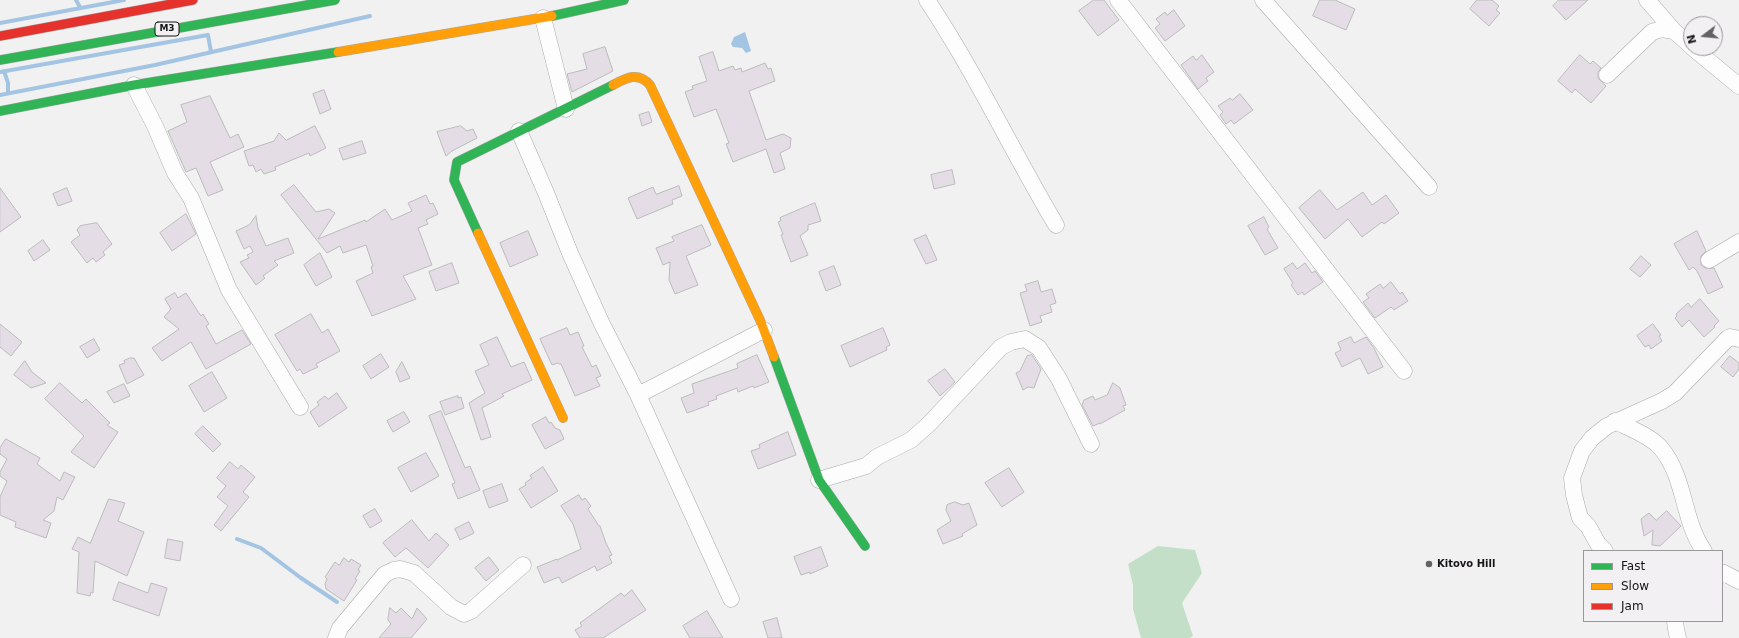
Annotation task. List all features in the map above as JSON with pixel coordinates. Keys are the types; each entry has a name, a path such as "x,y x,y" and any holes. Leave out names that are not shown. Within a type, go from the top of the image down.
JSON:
{"main road":[{"name":"M3","path":"0,36 193,0"},
{"name":"M3","path":"0,60 335,0"},
{"path":"0,111 134,85 543,18 624,0"},
{"path":"563,418 454,180 457,162 628,77 636,76 646,80 650,85 764,330 819,480 865,546"}],"street":[{"path":"927,0 951,36 1028,178 1056,225"},
{"path":"1118,0 1404,371"},
{"path":"1263,0 1429,187"},
{"path":"1647,0 1674,31 1683,39"},
{"path":"543,18 566,109"},
{"path":"1607,75 1652,32 1662,29 1674,31"},
{"path":"1703,56 1739,86"},
{"path":"134,85 155,126 175,173 191,198 229,290 300,407"},
{"path":"518,131 601,322 638,395 731,599"},
{"path":"1709,260 1739,242"},
{"path":"638,395 764,330"},
{"path":"1604,550 1598,544 1588,526 1580,518 1574,495 1572,478 1582,451 1592,438 1615,421 1668,398 1687,381 1701,364 1728,338 1739,339"},
{"path":"819,480 866,466 877,457 911,440 929,424 1001,347 1011,342 1025,339 1039,348 1059,379 1091,444"},
{"path":"1615,421 1640,434 1660,447 1674,470 1681,489 1691,529 1696,540 1703,550"},
{"path":"336,638 340,628 385,574 394,570 400,569 414,573 451,607 464,614 472,612 523,565"},
{"path":"1723,573 1739,581"},
{"path":"1675,622 1678,638"}],"green space":[{"path":"1158,546 1195,550 1202,573 1182,603 1193,636 1190,638 1141,638 1133,609 1133,585 1128,564"}],"water":[{"path":"745,32 751,51 746,53 742,48 733,47 731,44 734,37"}],"building":[{"path":"1094,0 1104,0 1119,20 1098,36 1079,11"},
{"path":"1320,0 1335,0 1355,9 1346,30 1313,16"},
{"path":"1477,0 1492,0 1499,6 1496,10 1500,13 1489,26 1470,9"},
{"path":"1559,0 1588,0 1566,20 1553,6"},
{"path":"1174,10 1185,26 1165,41 1155,28 1160,24 1156,19 1165,12 1167,15"},
{"path":"605,47 613,71 572,92 567,74 587,69 583,54"},
{"path":"713,52 719,71 733,66 735,70 741,68 742,72 765,63 768,69 771,68 775,81 749,91 766,140 783,134 791,138 790,148 780,153 785,169 774,173 766,149 733,162 726,144 729,143 716,109 694,117 685,92 693,89 692,86 707,81 699,57"},
{"path":"1202,55 1214,72 1206,78 1208,81 1198,89 1181,65 1193,56 1196,60"},
{"path":"1580,55 1590,64 1593,61 1601,68 1598,72 1598,78 1606,86 1591,103 1575,89 1572,93 1558,81"},
{"path":"324,90 331,109 320,114 313,94"},
{"path":"1240,94 1253,110 1234,124 1231,120 1226,124 1220,115 1223,112 1218,106 1230,98 1232,100"},
{"path":"210,96 230,138 238,134 244,147 210,162 223,190 208,196 196,168 186,172 168,131 187,122 181,105"},
{"path":"649,112 652,122 642,126 639,115"},
{"path":"315,126 326,148 310,156 309,153 275,167 276,170 264,174 261,169 256,172 253,165 249,166 244,151 274,141 279,133 286,140"},
{"path":"461,126 467,131 473,129 477,138 452,151 446,156 437,132"},
{"path":"362,141 366,153 343,160 339,149"},
{"path":"952,170 955,184 934,189 931,175"},
{"path":"294,185 316,212 329,209 335,213 318,239 365,220 366,222 385,209 392,220 412,211 408,203 426,195 430,204 433,203 438,214 426,220 428,224 418,228 432,265 403,276 416,299 372,316 356,281 373,273 371,267 373,266 366,245 343,253 340,246 327,253 281,195"},
{"path":"679,186 682,196 672,200 673,204 637,219 628,198 653,187 656,194"},
{"path":"0,188 21,217 0,232"},
{"path":"67,188 72,201 58,206 53,194"},
{"path":"1320,190 1337,210 1363,192 1372,205 1386,195 1399,213 1384,224 1382,222 1362,237 1348,219 1325,239 1299,208"},
{"path":"815,203 821,221 808,225 808,230 800,236 808,255 791,262 778,222 781,221 780,218"},
{"path":"186,214 196,234 172,251 160,233"},
{"path":"256,216 258,228 266,246 288,238 294,253 274,261 278,265 263,276 265,278 256,285 240,262 249,258 247,255 253,252 250,246 244,249 236,231 249,225"},
{"path":"1264,217 1269,227 1267,229 1278,248 1265,255 1248,226"},
{"path":"97,223 112,244 103,252 105,255 96,262 93,258 87,263 71,242 80,235 77,230 80,226"},
{"path":"702,225 711,245 686,256 698,285 675,294 669,280 670,262 663,265 656,248 674,241 672,237"},
{"path":"528,231 538,255 510,267 500,243"},
{"path":"1697,231 1706,251 1701,256 1701,265 1705,268 1714,268 1723,287 1708,294 1697,271 1693,267 1689,270 1674,244"},
{"path":"926,235 937,260 926,264 914,240"},
{"path":"43,240 50,250 34,261 28,251"},
{"path":"320,253 332,277 316,286 304,265"},
{"path":"1641,256 1651,265 1640,277 1630,269"},
{"path":"452,263 459,283 436,291 429,272"},
{"path":"1293,263 1297,269 1305,263 1312,273 1315,271 1323,282 1304,295 1302,292 1298,295 1291,285 1293,283 1284,269"},
{"path":"834,266 841,285 826,291 819,272"},
{"path":"1038,281 1041,292 1052,289 1056,303 1050,305 1052,312 1040,316 1042,322 1030,326 1020,293 1027,291 1025,285"},
{"path":"1391,282 1400,294 1402,292 1408,301 1394,310 1391,307 1375,318 1363,302 1369,298 1366,294 1380,284 1383,288"},
{"path":"175,293 178,298 186,293 201,316 203,314 209,324 206,326 216,344 242,330 251,344 206,369 191,342 162,361 152,348 179,329 164,317 171,309 165,299"},
{"path":"1700,299 1719,321 1704,337 1689,320 1682,327 1675,318 1677,316 1676,314 1688,303 1691,307"},
{"path":"311,314 322,333 328,329 340,351 316,364 318,367 303,374 300,369 297,371 275,335"},
{"path":"0,324 22,342 11,356 0,347"},
{"path":"1653,324 1661,335 1659,336 1662,341 1651,349 1649,345 1645,347 1637,336"},
{"path":"567,328 570,335 578,332 584,346 582,347 592,367 596,365 601,376 596,378 600,386 575,396 561,364 558,363 552,365 540,339"},
{"path":"883,328 890,345 886,347 887,350 850,367 841,346"},
{"path":"497,337 511,367 524,362 532,380 502,394 504,396 482,408 491,437 481,440 469,403 485,393 475,371 489,365 480,345"},
{"path":"1351,337 1354,343 1366,337 1374,348 1383,367 1368,374 1360,358 1342,367 1335,353 1341,350 1338,343"},
{"path":"94,339 100,350 87,358 80,347"},
{"path":"381,354 389,367 371,379 363,366"},
{"path":"757,355 769,382 738,392 737,388 716,396 717,399 708,402 709,405 687,413 681,398 694,393 692,384 738,368 737,364"},
{"path":"1032,355 1041,369 1034,388 1028,387 1023,390 1016,373 1020,371 1027,356"},
{"path":"1730,356 1739,363 1739,369 1733,377 1721,367"},
{"path":"134,358 144,375 127,384 119,365 125,363 124,361"},
{"path":"25,361 32,372 46,383 31,388 14,375"},
{"path":"402,362 410,378 400,382 396,372"},
{"path":"945,369 955,382 940,396 928,381"},
{"path":"212,372 227,398 204,412 189,386"},
{"path":"60,383 82,403 86,399 110,423 107,425 118,432 94,468 71,452 84,436 45,399"},
{"path":"1113,383 1120,388 1126,405 1123,406 1125,410 1100,424 1093,426 1082,405 1084,400 1093,396 1095,400 1107,395"},
{"path":"124,384 130,396 114,403 107,392"},
{"path":"337,393 347,408 319,427 310,412 319,405 317,402 325,396 328,399"},
{"path":"458,396 458,398 461,397 464,408 445,415 440,402"},
{"path":"441,411 465,468 470,466 480,490 458,499 452,484 455,483 429,416"},
{"path":"404,412 410,422 393,432 387,421"},
{"path":"546,417 549,423 551,422 555,428 560,430 564,439 545,449 532,425"},
{"path":"203,426 221,444 213,452 195,434"},
{"path":"788,432 796,455 758,469 751,451 760,448 759,445"},
{"path":"6,439 40,458 37,464 60,481 64,472 75,477 63,500 57,497 54,511 43,520 51,523 46,538 15,527 16,522 0,515 0,497 7,481 0,476 0,472 7,459 0,454 0,448"},
{"path":"426,453 439,476 411,492 398,468"},
{"path":"230,462 238,469 241,465 255,477 243,492 249,497 221,531 214,525 228,506 217,497 226,486 217,478"},
{"path":"543,467 558,491 531,508 519,489 526,485 525,483 532,478 530,476"},
{"path":"1009,468 1024,492 1002,507 985,483"},
{"path":"502,484 508,501 489,508 483,491"},
{"path":"579,495 582,500 585,498 591,506 588,509 600,526 612,555 609,556 612,563 597,571 595,566 562,583 559,577 544,583 537,567 581,549 573,524 561,506"},
{"path":"109,499 125,503 118,521 144,532 127,576 95,561 93,593 91,592 90,596 77,593 79,552 72,549 78,537 90,543"},
{"path":"955,502 963,505 969,503 977,525 962,534 963,536 943,544 937,530 951,521 946,510 947,505"},
{"path":"375,509 382,521 370,528 363,516"},
{"path":"1667,511 1681,526 1660,546 1652,545 1653,530 1644,536 1641,519 1649,513 1656,520"},
{"path":"412,520 429,541 436,533 449,545 428,568 406,548 395,557 383,543"},
{"path":"469,522 474,533 460,540 455,529"},
{"path":"168,539 183,542 180,561 165,558"},
{"path":"821,547 828,566 810,574 810,572 801,575 794,557"},
{"path":"489,557 499,570 486,581 475,568"},
{"path":"344,558 349,562 351,559 361,565 358,570 360,571 355,579 357,580 344,601 326,589 325,584 327,579 325,577 335,562 339,565"},
{"path":"119,582 148,593 151,583 167,588 159,616 113,600"},
{"path":"632,590 646,610 603,638 580,638 575,630 582,626 580,623 621,593 624,596"},
{"path":"390,608 396,613 401,608 412,619 417,608 427,619 411,638 379,638 391,624 388,620"},
{"path":"707,611 723,638 690,638 683,626"},
{"path":"777,618 782,638 768,638 763,622"}],"waterway":[{"path":"76,0 80,7"},
{"path":"0,23 124,0"},
{"path":"0,95 155,65 370,16"},
{"path":"0,72 208,35 211,52"},
{"path":"4,71 8,83 8,93"},
{"path":"237,539 261,548 301,578 337,602"}],"traffic: fast":[{"path":"0,60 335,0"},
{"path":"552,16 624,0"},
{"path":"0,111 134,85 338,52"},
{"path":"478,233 454,180 457,162 613,85"},
{"path":"774,357 819,480 865,546"}],"traffic: slow":[{"path":"338,52 552,16"},
{"path":"613,85 632,77 641,78 650,85 760,320 774,357"},
{"path":"478,233 563,418"}],"traffic: jam":[{"path":"0,36 193,0"}],"place":[{"name":"Kitovo Hill","path":"1429,564"}]}
